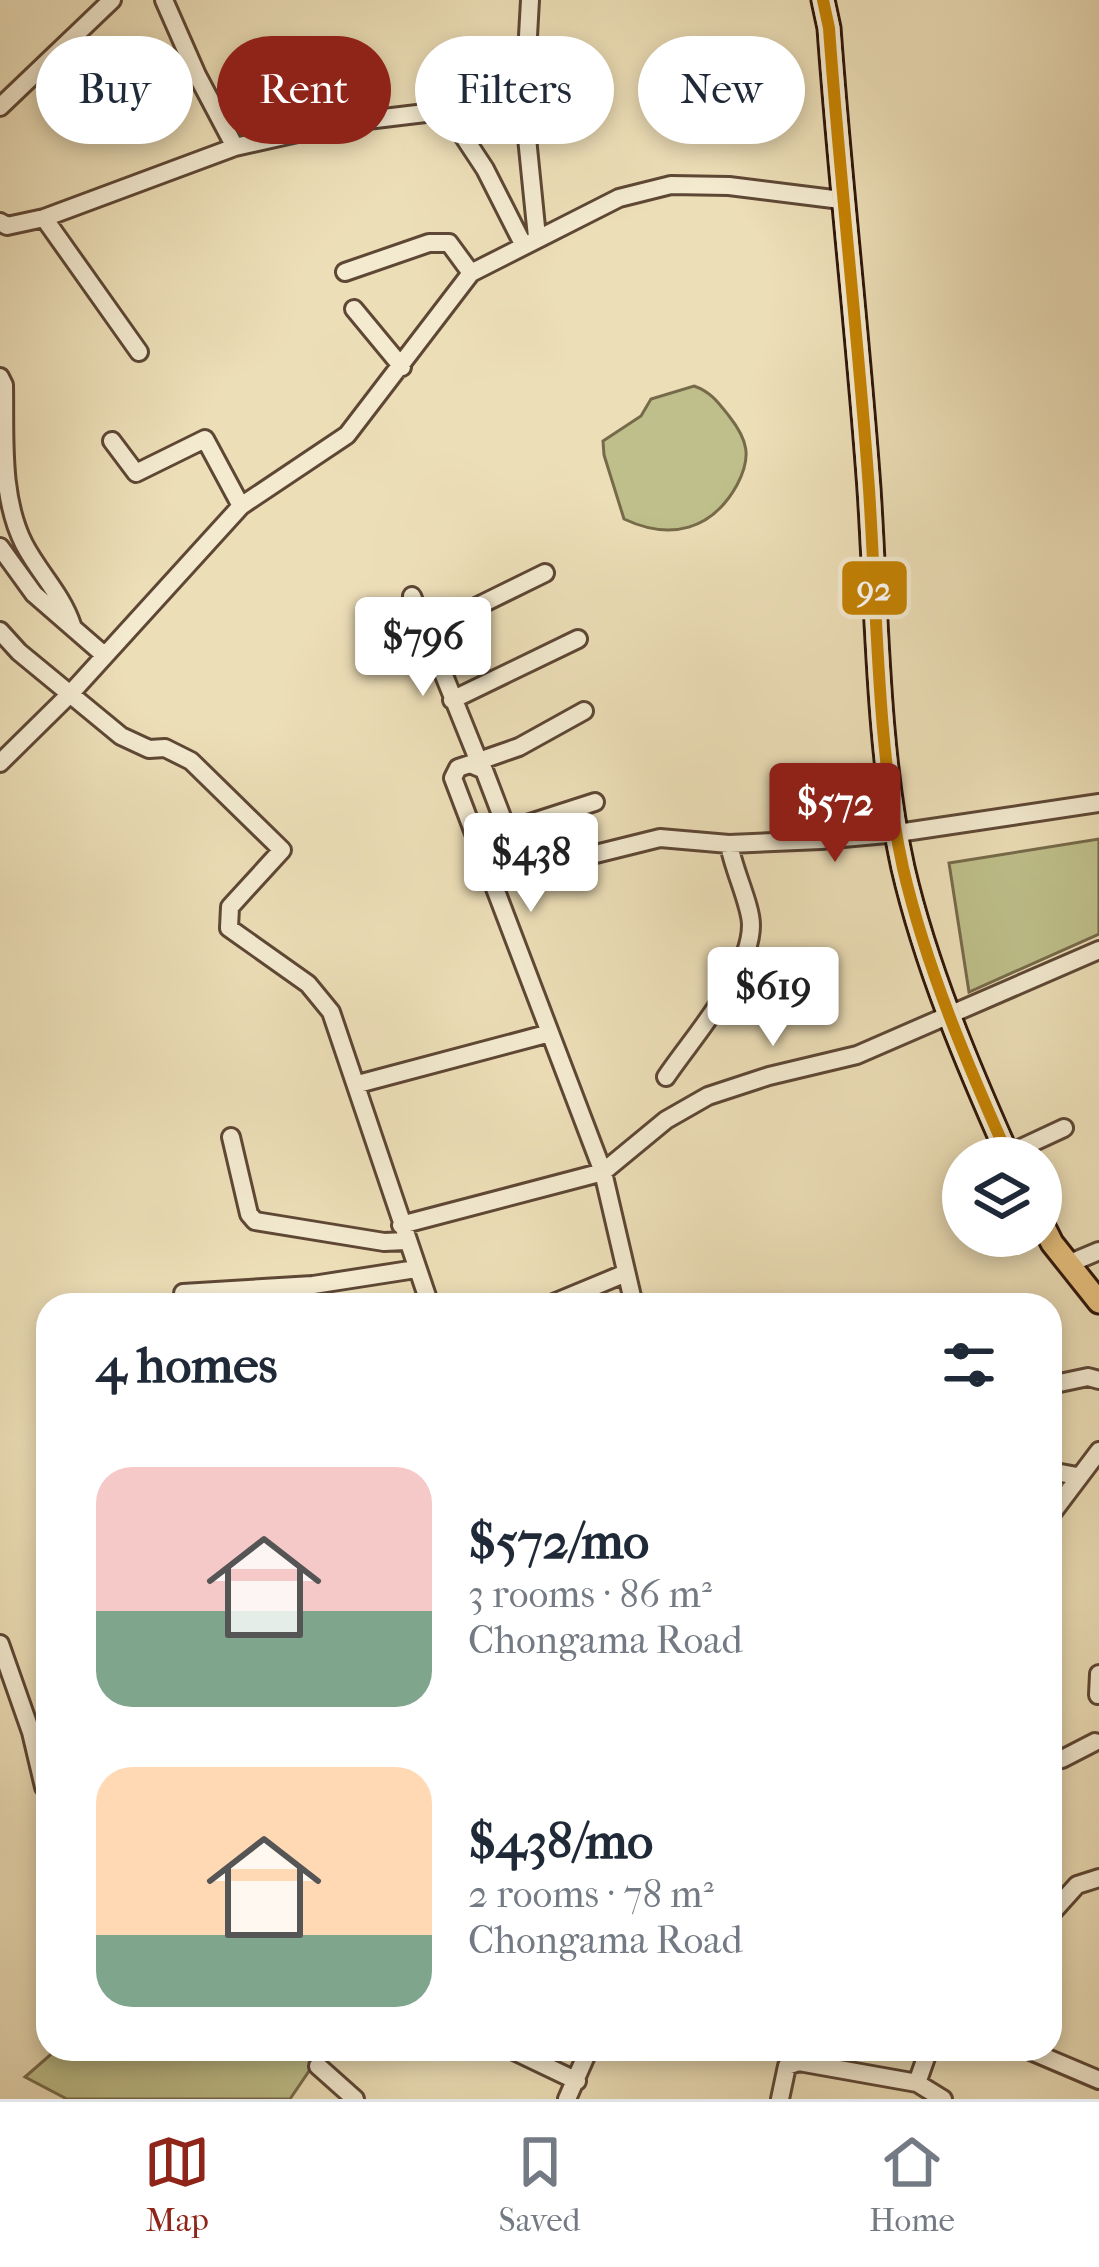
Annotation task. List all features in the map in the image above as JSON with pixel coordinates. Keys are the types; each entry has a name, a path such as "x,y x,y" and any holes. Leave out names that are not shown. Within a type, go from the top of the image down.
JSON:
{"main road":[{"path":"823,0 857,315 886,742 903,869 951,1017 1001,1137"},
{"path":"1062,1254 1099,1302"}],"street":[{"path":"0,106 112,0"},
{"path":"164,0 196,76 235,147"},
{"path":"530,0 524,108 530,241"},
{"path":"0,223 7,226 44,218 235,147 342,123 442,111 450,116 530,241"},
{"path":"0,764 241,506 347,435 471,273 620,199 671,185 729,186 841,200"},
{"path":"44,218 139,352"},
{"path":"345,272 429,243 448,243 471,273"},
{"path":"354,309 402,367"},
{"path":"0,377 15,524 25,547 63,600 72,625"},
{"path":"112,441 136,473 205,439 241,506"},
{"path":"0,547 34,594 103,654"},
{"path":"425,632 545,573"},
{"path":"412,596 523,872 660,838 729,844 898,833 1099,803"},
{"path":"0,631 121,736 191,760 283,850 230,908 229,928 308,984 331,1012 425,1293"},
{"path":"452,700 578,639"},
{"path":"584,711 480,766 458,769 453,778 603,1172 631,1293"},
{"path":"505,831 595,802"},
{"path":"666,1077 746,960 752,921 729,844"},
{"path":"231,1137 249,1214 255,1221 384,1242 603,1172 666,1120 708,1096 769,1076 831,1064 951,1017 1099,950"},
{"path":"358,1084 550,1033"},
{"path":"1046,1137 1064,1128"},
{"path":"1068,1264 1099,1252"},
{"path":"183,1293 313,1285 416,1269"},
{"path":"578,1293 626,1273"},
{"path":"1062,1382 1088,1377 1099,1380"},
{"path":"1062,1498 1099,1451"},
{"path":"1062,1473 1077,1476"},
{"path":"0,1644 36,1753"},
{"path":"1098,1695 1099,1674"},
{"path":"1062,1758 1095,1742"},
{"path":"1062,1902 1077,1885 1099,1877"},
{"path":"535,2061 577,2081"},
{"path":"566,2099 584,2061"},
{"path":"917,2083 925,2061"},
{"path":"1054,2061 1099,2080"},
{"path":"781,2099 787,2066 799,2062 917,2083 943,2099"},
{"path":"318,2066 355,2099"}],"green space":[{"path":"694,386 714,398 740,433 746,457 737,485 715,512 689,527 658,529 624,519 603,441 641,416 651,399"},
{"path":"1099,839 1099,934 969,992 949,863"},
{"path":"43,2061 316,2061 290,2099 67,2099 25,2077"}],"transit line":[{"name":"92","path":"823,0 860,374 883,728 894,823 912,905 936,979 1000,1137"}]}
